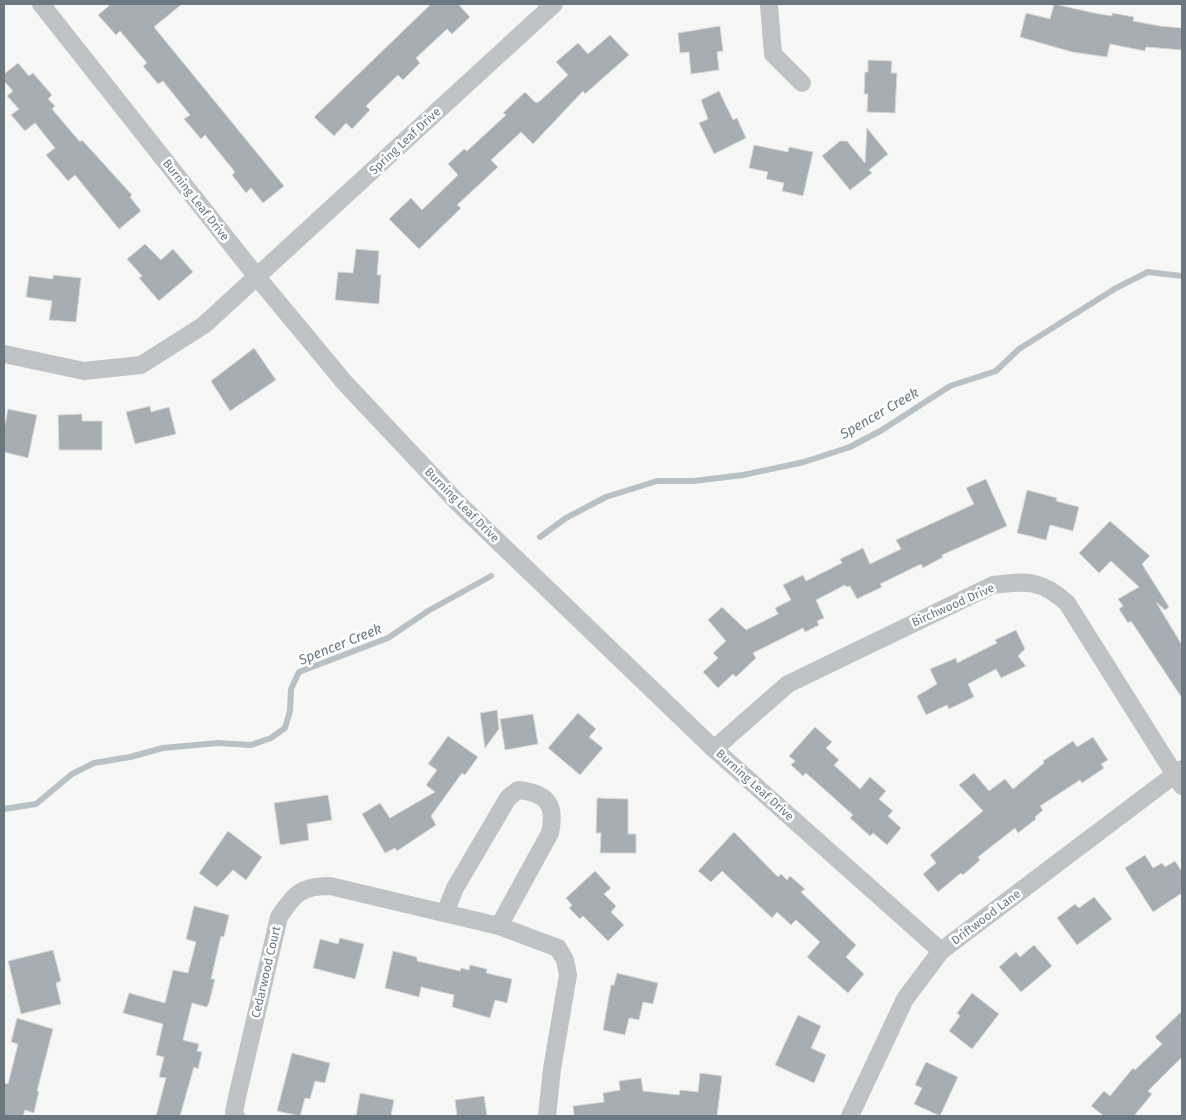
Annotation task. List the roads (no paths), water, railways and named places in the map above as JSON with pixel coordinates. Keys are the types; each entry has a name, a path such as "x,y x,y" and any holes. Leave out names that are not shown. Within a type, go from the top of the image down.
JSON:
{"street":[{"name":"Burning Leaf Drive","path":"41,4 257,277 345,383 457,502 714,749 941,951"},
{"name":"Spring Leaf Drive","path":"4,354 84,370 141,365 204,325 554,4"},
{"path":"768,4 773,54 802,83"},
{"name":"Birchwood Drive","path":"714,749 788,684 993,586 1020,582 1038,583 1053,590 1067,603 1180,776"},
{"name":"Driftwood Lane","path":"850,1116 906,999 941,951 1180,776"},
{"path":"444,912 508,798 518,790 532,791 542,796 551,806 553,819 550,833 499,926"},
{"name":"Cedarwood Court","path":"236,1116 234,1112 238,1093 279,918 292,898 310,886 330,886 499,926 558,948 565,960 568,975 552,1070 547,1116"}],"waterway":[{"name":"Spencer Creek","path":"540,537 566,518 606,497 657,481 694,481 743,475 804,462 850,447 882,430 950,386 996,371 1019,349 1116,288 1148,272 1182,276"},
{"name":"Spencer Creek","path":"4,809 36,804 72,774 94,763 130,757 163,748 218,743 251,745 271,738 285,728 290,711 291,689 299,672 388,638 428,611 491,576"}]}
